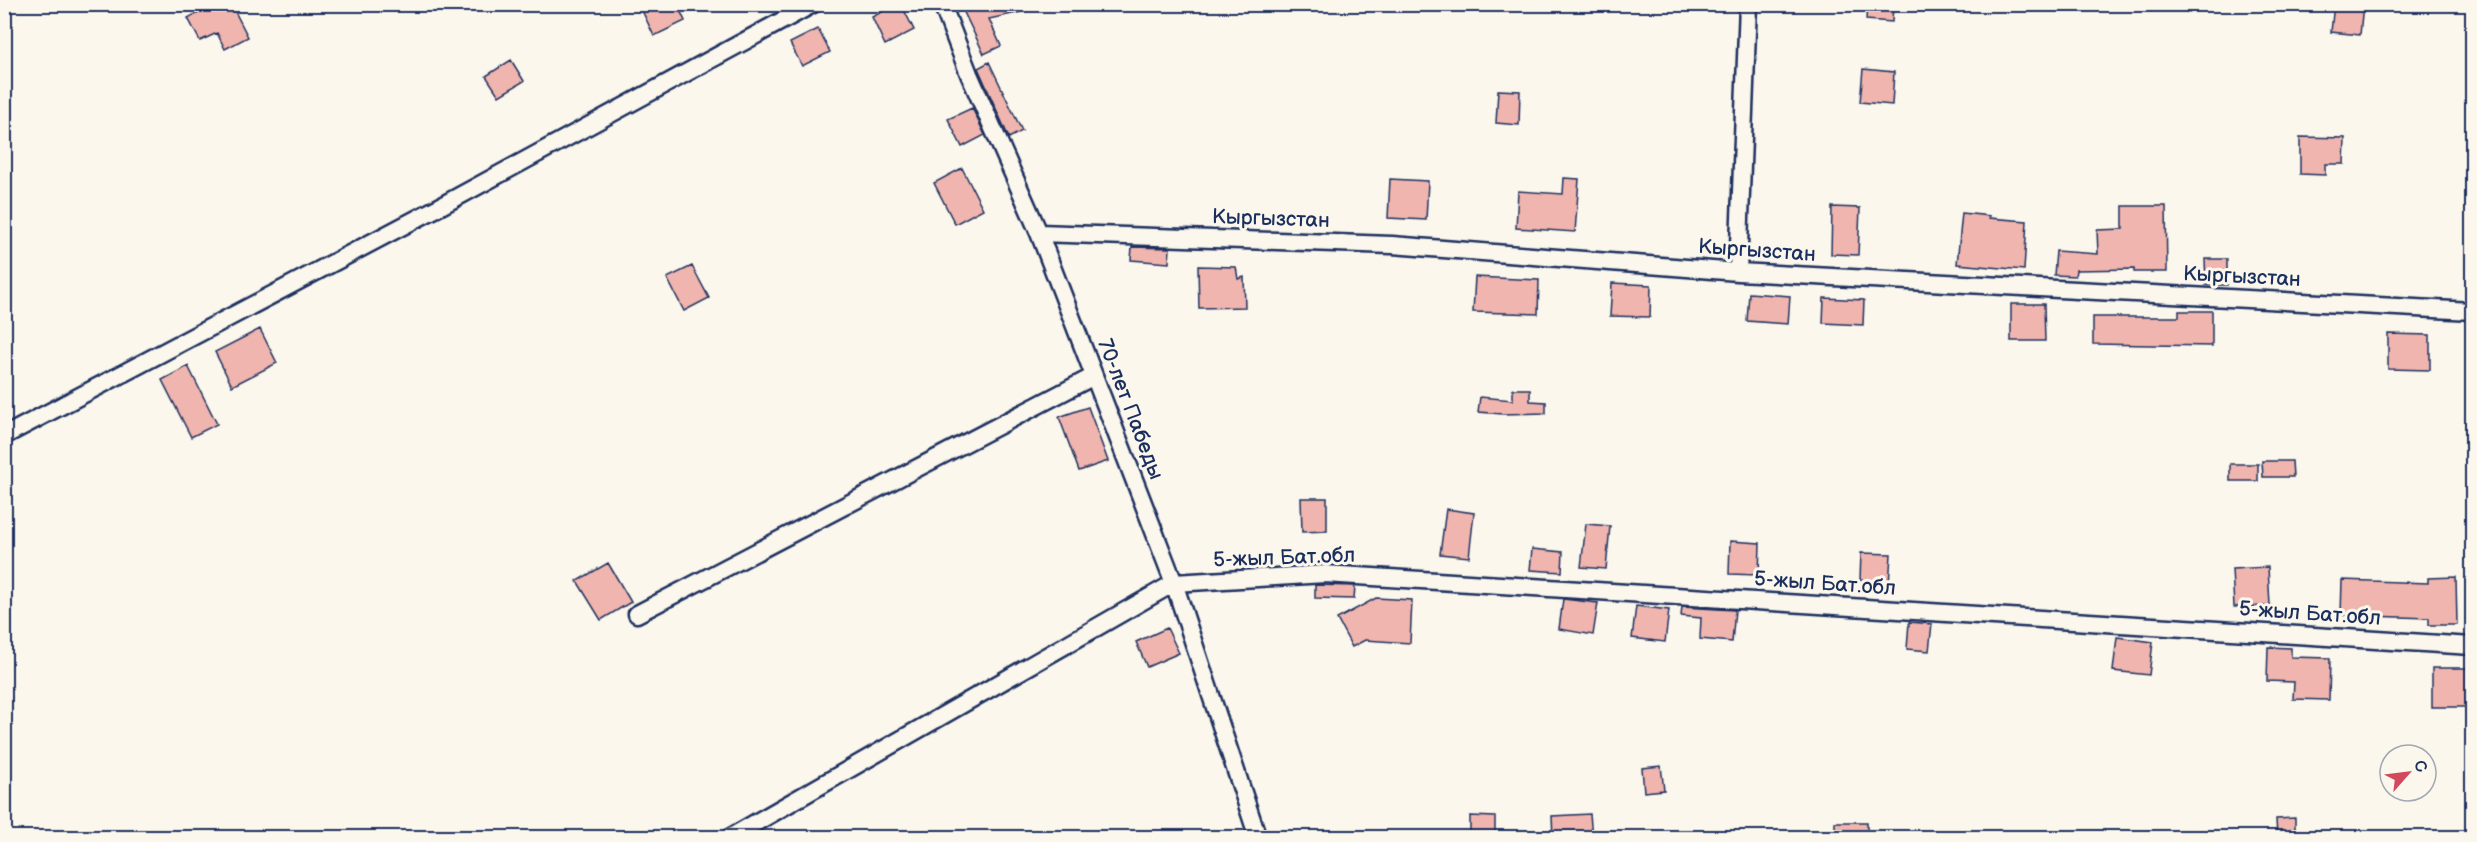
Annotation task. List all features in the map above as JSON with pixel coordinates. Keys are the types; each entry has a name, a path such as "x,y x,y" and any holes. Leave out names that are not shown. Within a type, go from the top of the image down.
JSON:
{"street":[{"path":"4,436 439,207 813,4"},
{"name":"70-лет Пабеды","path":"942,4 969,74 1039,233 1174,583 1258,837"},
{"path":"1738,272 1748,4"},
{"name":"Кыргызстан","path":"1039,233 1392,245 1738,272 2472,311"},
{"path":"637,614 1094,376"},
{"name":"5-жыл Бат.обл","path":"1174,583 1325,574 2472,646"},
{"path":"729,837 1174,583"}],"building":[{"path":"214,4 231,4 248,37 225,49 217,33 200,41 188,18"},
{"path":"639,4 677,4 685,21 654,36"},
{"path":"901,4 914,30 885,45 872,17"},
{"path":"960,4 1026,4 1026,11 989,19 1001,46 984,54"},
{"path":"1867,4 1893,4 1892,22 1866,20"},
{"path":"2334,4 2363,4 2360,35 2331,32"},
{"path":"818,29 830,52 802,66 790,43"},
{"path":"511,60 524,81 499,96 486,76"},
{"path":"989,62 1022,131 1009,138 978,68"},
{"path":"1863,69 1894,72 1892,105 1860,102"},
{"path":"1498,90 1520,91 1519,125 1496,123"},
{"path":"972,108 985,135 962,147 948,119"},
{"path":"2300,137 2345,138 2344,164 2325,164 2325,175 2300,174"},
{"path":"962,168 983,209 955,224 934,183"},
{"path":"1564,178 1579,179 1575,232 1516,228 1518,191 1563,194"},
{"path":"1390,179 1428,181 1426,220 1388,218"},
{"path":"2123,206 2166,206 2167,272 2134,272 2134,269 2076,270 2075,276 2054,275 2056,251 2098,254 2097,230 2123,229"},
{"path":"1832,207 1860,208 1858,255 1831,254"},
{"path":"1962,213 2027,221 2024,270 1957,264"},
{"path":"1132,247 1170,248 1169,263 1131,260"},
{"path":"2205,259 2227,259 2227,285 2206,285"},
{"path":"692,266 709,298 684,311 667,278"},
{"path":"1198,266 1236,267 1238,279 1244,277 1245,307 1199,308"},
{"path":"1475,277 1539,280 1538,314 1473,312"},
{"path":"1612,283 1651,285 1650,317 1610,316"},
{"path":"1749,293 1790,296 1788,324 1747,321"},
{"path":"1824,298 1864,300 1863,325 1823,323"},
{"path":"2011,304 2044,304 2045,341 2011,341"},
{"path":"2179,311 2212,311 2212,346 2093,344 2093,317 2179,317"},
{"path":"260,329 277,363 232,386 215,352"},
{"path":"2388,334 2430,335 2430,370 2388,369"},
{"path":"188,366 217,424 191,437 162,380"},
{"path":"1513,389 1530,389 1530,401 1546,402 1546,413 1478,412 1480,397 1513,400"},
{"path":"1088,407 1108,461 1079,471 1059,417"},
{"path":"2262,461 2292,461 2293,477 2263,477"},
{"path":"2230,464 2258,464 2258,481 2230,481"},
{"path":"1301,498 1327,498 1327,531 1302,532"},
{"path":"1446,509 1474,513 1469,557 1440,554"},
{"path":"1586,524 1610,526 1606,569 1581,567"},
{"path":"1730,541 1760,543 1759,575 1729,574"},
{"path":"1532,549 1563,552 1562,572 1530,570"},
{"path":"1861,553 1891,554 1889,585 1869,584 1870,581 1860,580"},
{"path":"608,563 631,602 601,620 577,581"},
{"path":"2268,567 2270,606 2234,607 2232,569"},
{"path":"2456,577 2457,625 2429,625 2429,618 2341,615 2342,580 2428,583 2428,578"},
{"path":"1315,585 1355,586 1354,599 1315,598"},
{"path":"1376,598 1412,600 1410,643 1365,640 1352,647 1337,619"},
{"path":"1563,599 1598,603 1593,635 1559,629"},
{"path":"1636,606 1669,610 1665,642 1632,638"},
{"path":"1682,607 1735,610 1732,642 1700,639 1701,618 1681,616"},
{"path":"1909,622 1932,624 1929,651 1907,649"},
{"path":"1167,628 1179,653 1147,667 1136,642"},
{"path":"2117,637 2153,642 2149,675 2113,671"},
{"path":"2268,647 2291,648 2291,657 2330,658 2329,700 2293,699 2294,682 2267,681"},
{"path":"2432,668 2469,668 2469,707 2432,707"},
{"path":"1661,766 1664,790 1644,792 1642,768"},
{"path":"1590,814 1592,837 1553,837 1552,816"},
{"path":"1470,816 1495,817 1495,837 1470,837"},
{"path":"2295,818 2295,837 2277,837 2276,819"},
{"path":"1835,822 1867,822 1867,837 1835,837"}]}
